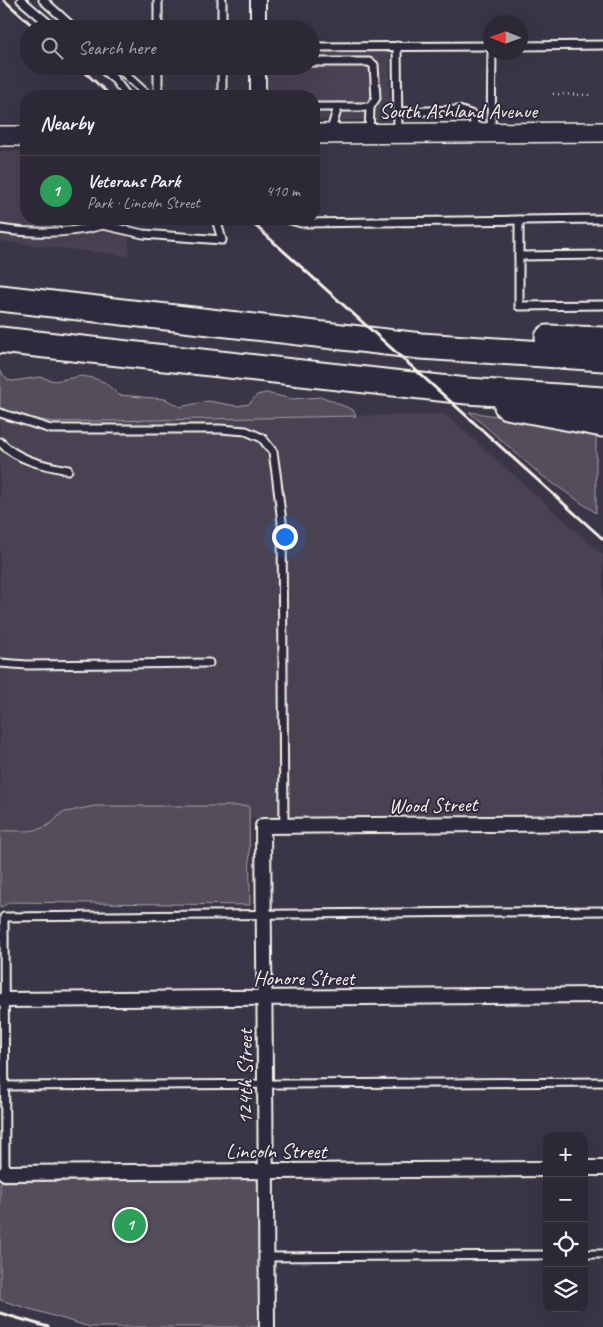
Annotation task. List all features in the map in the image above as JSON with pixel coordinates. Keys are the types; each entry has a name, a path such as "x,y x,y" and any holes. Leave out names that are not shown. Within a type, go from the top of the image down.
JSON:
{"highway":[{"path":"0,298 421,346 603,358"},
{"path":"208,322 325,324 523,338 603,340"},
{"path":"0,340 467,391 603,400"},
{"path":"467,391 510,407 603,424"}],"main road":[{"name":"South Ashland Avenue","path":"322,134 603,132"},
{"path":"0,136 20,136"}],"street":[{"path":"258,0 258,20"},
{"path":"258,75 258,90"},
{"name":"Wood Street","path":"263,826 603,823"},
{"name":"124th Street","path":"263,826 267,1327"},
{"name":"Honore Street","path":"4,1000 603,995"},
{"path":"588,1168 603,1168"},
{"name":"Lincoln Street","path":"5,1173 543,1169"}],"lane":[{"path":"20,0 44,20"},
{"path":"43,0 65,20"},
{"path":"55,0 55,11"},
{"path":"158,0 158,20"},
{"path":"222,0 222,20"},
{"path":"528,46 603,45"},
{"path":"397,46 398,134"},
{"path":"320,47 483,46"},
{"path":"483,133 491,60"},
{"path":"320,62 369,62 374,65 376,98 370,107 370,134"},
{"path":"110,75 122,90"},
{"path":"126,75 142,90"},
{"path":"158,75 158,90"},
{"path":"222,75 222,90"},
{"path":"322,134 338,107"},
{"path":"320,108 370,107"},
{"path":"398,112 459,110 473,115 483,133"},
{"path":"320,223 603,219"},
{"path":"519,220 519,306 603,305"},
{"path":"0,229 24,232 59,232 83,230 96,225"},
{"path":"114,225 143,234 222,240 218,225"},
{"path":"518,256 603,255"},
{"path":"0,413 51,429 220,428 246,431 262,438 273,452 282,522 284,826"},
{"path":"0,442 15,455 43,465 68,470"},
{"path":"0,663 46,665 209,663"},
{"path":"5,1173 4,917 603,911"},
{"path":"5,1086 603,1082"},
{"path":"266,1257 543,1254"},
{"path":"588,1254 603,1254"}],"path":[{"path":"553,94 589,95"}],"shaded area":[{"path":"389,44 389,120 320,120 320,90 256,90 256,75 320,75 320,45"},
{"path":"0,151 20,151 20,225 129,225 129,256 0,241"},
{"path":"0,371 8,380 13,381 40,377 55,381 82,376 93,378 104,382 119,395 165,399 180,407 208,401 237,406 249,404 257,395 266,393 292,399 323,397 353,410 356,416 55,422 21,417 0,408"},
{"path":"469,412 596,431 596,513 541,475"},
{"path":"0,414 56,422 445,414 603,555 603,814 250,818 249,806 94,806 61,813 53,824 42,830 0,831"},
{"path":"94,806 249,806 250,905 10,902 0,908 0,831 41,829 55,820 61,813"},
{"path":"259,1179 260,1327 90,1327 0,1300 0,1182"}],"railway":[{"path":"4,0 26,20"},
{"path":"88,75 104,90"},
{"path":"255,225 603,539"},
{"path":"0,1313 48,1327"}],"place":[{"name":"Veterans Park","path":"130,1225"}]}
